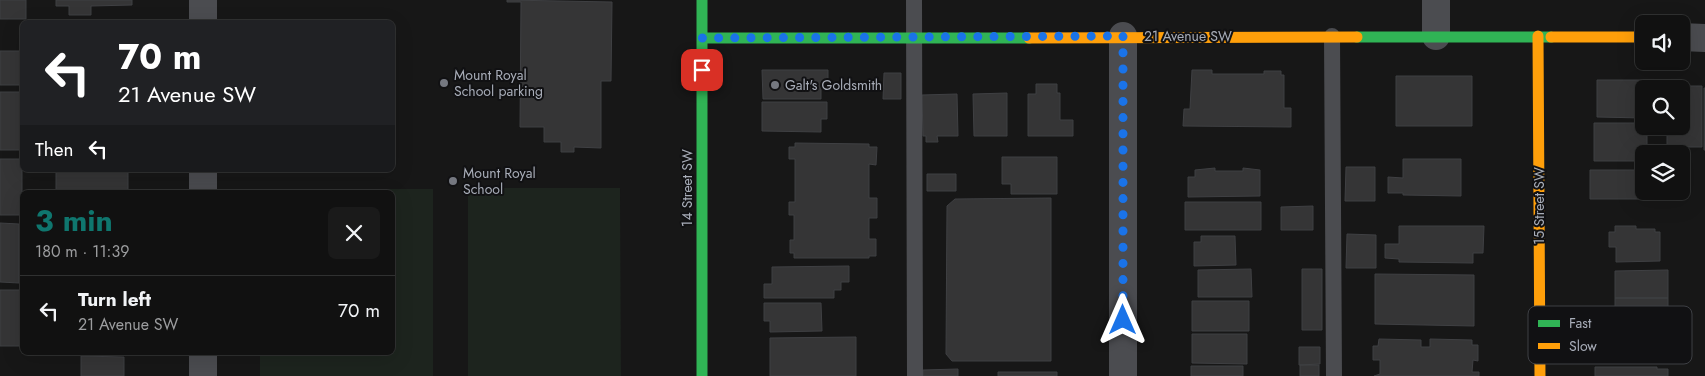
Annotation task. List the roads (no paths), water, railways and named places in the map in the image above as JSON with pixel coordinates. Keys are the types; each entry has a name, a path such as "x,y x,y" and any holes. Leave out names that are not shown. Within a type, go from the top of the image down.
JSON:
{"street":[{"path":"203,0 203,20"},
{"name":"14 Street SW","path":"702,0 702,376"},
{"path":"1436,0 1436,36"},
{"path":"1123,36 1123,376"},
{"name":"21 Avenue SW","path":"702,38 1123,36 1635,37"},
{"name":"15 Street SW","path":"1538,36 1540,306"},
{"path":"1690,37 1705,38"},
{"path":"203,172 203,190"},
{"path":"203,355 203,376"}],"lane":[{"path":"914,0 915,376"},
{"path":"1332,36 1334,376"}],"place":[{"name":"Mount Royal School parking","path":"444,83"},
{"name":"Galt's Goldsmith","path":"775,85"},
{"name":"Mount Royal School","path":"453,181"}]}
